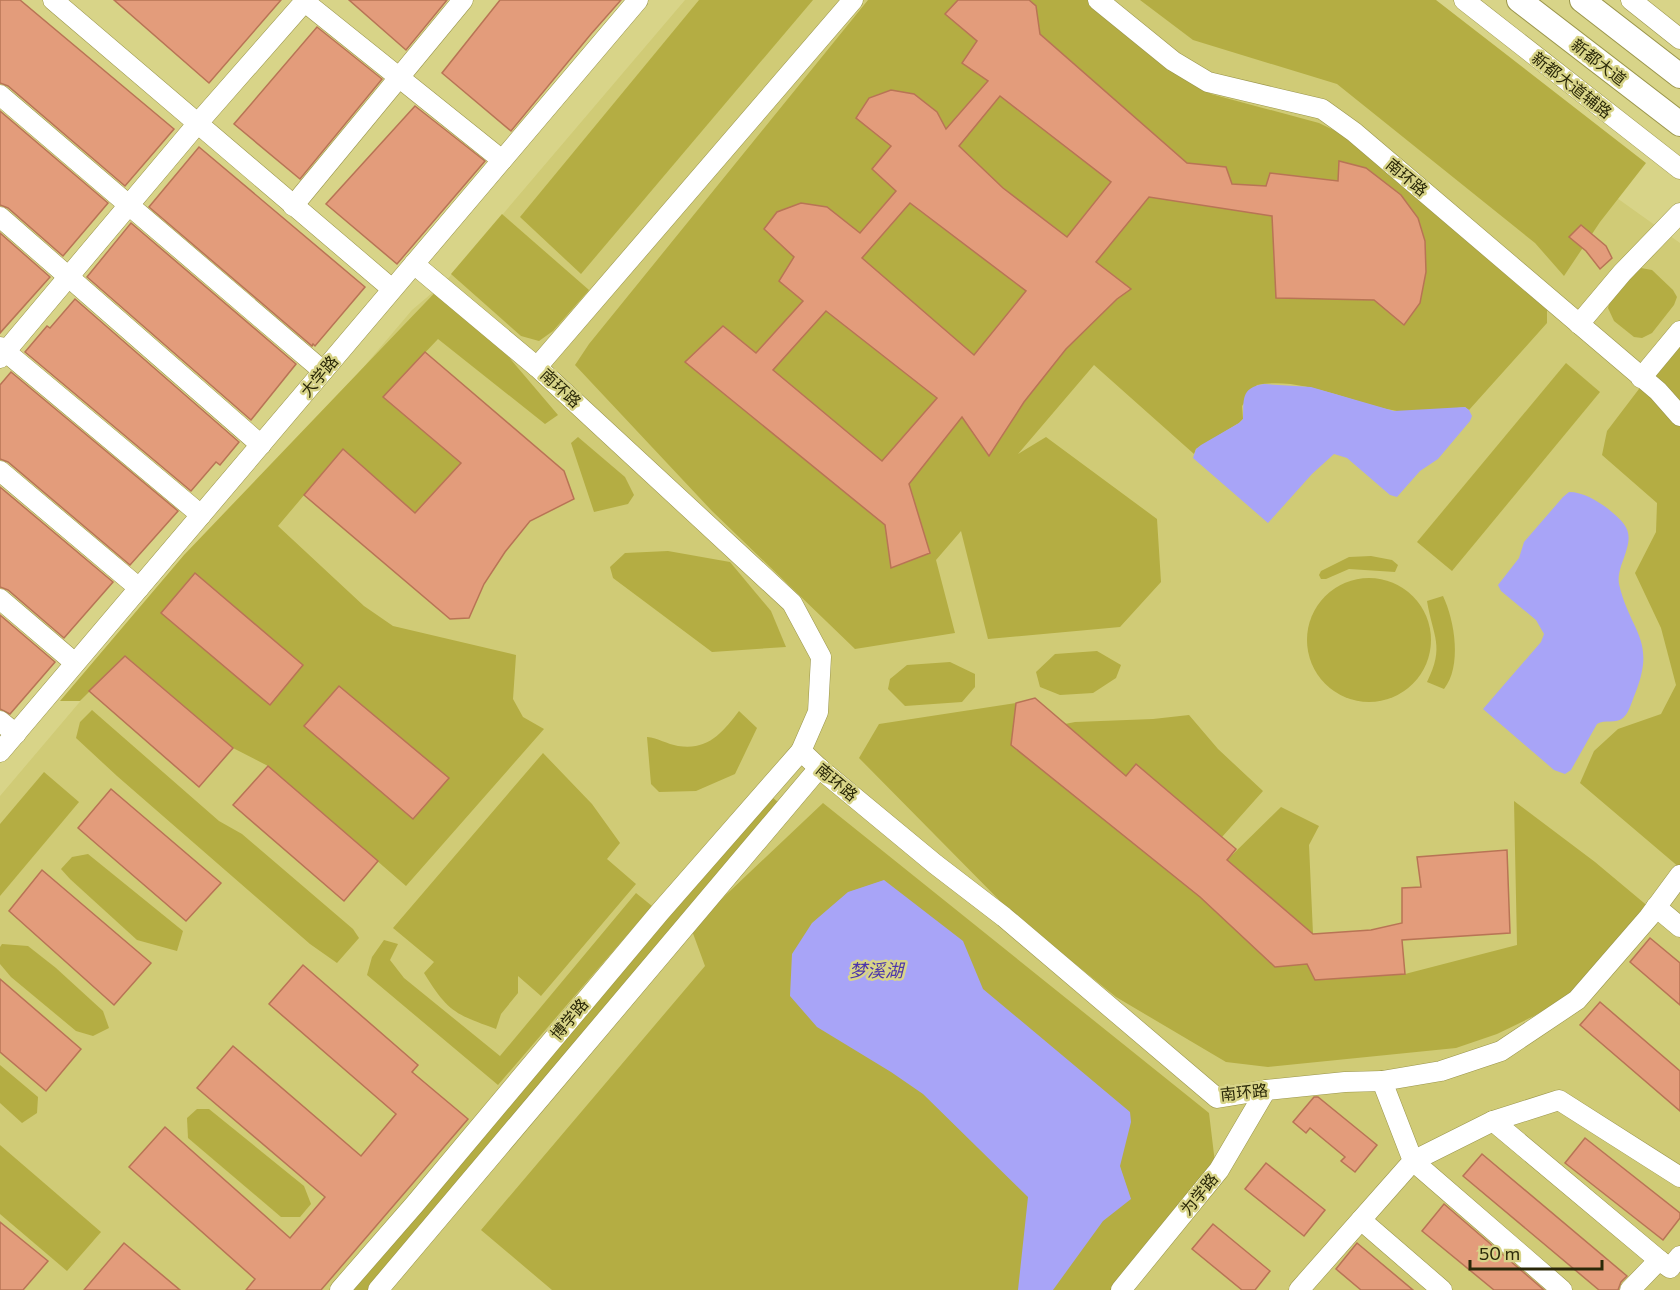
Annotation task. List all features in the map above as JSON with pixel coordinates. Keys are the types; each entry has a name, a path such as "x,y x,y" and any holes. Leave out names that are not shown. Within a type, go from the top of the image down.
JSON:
{"main road":[{"name":"新都大道","path":"1519,0 1680,124"},
{"path":"1582,0 1680,76"}],"street":[{"path":"52,0 392,289"},
{"path":"293,206 463,0"},
{"name":"大学路","path":"0,752 638,0"},
{"name":"南环路","path":"853,0 537,367 792,603 821,657 818,712 801,751 935,864 1004,917 1217,1098 1266,1090 1345,1082 1382,1081 1441,1071 1501,1051 1577,1000 1656,907 1680,875"},
{"name":"南环路","path":"1098,0 1173,61 1208,82 1322,110 1354,132 1658,392 1680,416"},
{"name":"新都大道辅路","path":"1464,0 1680,169"},
{"path":"1631,0 1680,39"},
{"path":"201,515 2,352 305,1 502,160"},
{"path":"0,95 323,371"},
{"path":"1579,324 1622,273 1680,213"},
{"path":"0,217 261,445"},
{"path":"414,264 537,367"},
{"path":"1641,378 1680,331"},
{"path":"0,471 139,588"},
{"path":"0,599 75,663"},
{"path":"0,721 16,734"},
{"name":"博学路","path":"340,1290 653,921 801,751"},
{"name":"博学路","path":"378,1290 819,768"},
{"path":"1656,907 1680,927"},
{"path":"1382,1081 1413,1161 1562,1290"},
{"name":"为学路","path":"1120,1290 1219,1170 1266,1090"},
{"path":"1305,1288 1413,1161 1493,1121 1559,1100 1680,1177"},
{"path":"1493,1121 1672,1265 1630,1290"},
{"path":"1361,1220 1442,1290"}],"shaded area":[{"path":"685,0 1361,0 1586,176 1680,243 1680,1290 0,1290 0,796 412,310 445,282"},
{"path":"699,0 813,0 581,274 520,217"},
{"path":"868,0 1091,0 1211,94 1319,123 1352,139 1547,299 1547,323 1469,410 1465,407 1419,412 1401,411 1308,387 1273,383 1257,385 1242,406 1243,419 1196,449 1194,454 1094,365 1018,454 1046,437 1157,519 1161,582 1120,627 988,639 961,531 936,560 955,633 855,649 712,511 575,365 589,344"},
{"path":"1140,0 1436,0 1646,163 1600,222 1564,276 1535,243 1337,84 1193,40"},
{"path":"502,214 589,290 553,331 539,341 521,336 451,274"},
{"path":"1641,268 1652,270 1673,290 1677,297 1674,305 1652,333 1642,338 1634,337 1614,321 1608,308 1610,301 1635,271"},
{"path":"445,282 558,415 545,424 438,339 383,397 461,463 415,513 343,449 278,526 364,606 393,626 516,655 513,699 523,717 544,729 406,886 268,766 233,748 125,656 80,701 60,701 184,555"},
{"path":"1680,335 1680,868 1580,783 1594,751 1618,729 1661,714 1676,685 1661,628 1635,573 1656,532 1657,503 1602,455 1607,431"},
{"path":"1566,363 1600,392 1452,571 1417,542"},
{"path":"578,437 625,477 634,495 628,504 594,512 571,443"},
{"path":"668,551 730,562 771,611 786,647 712,652 613,578 610,567 625,553"},
{"path":"1371,556 1392,560 1398,565 1395,572 1349,569 1326,579 1321,579 1319,575 1321,571 1349,557"},
{"path":"1369,578 1393,583 1413,596 1426,616 1431,640 1426,664 1413,684 1393,697 1369,702 1345,697 1325,684 1312,664 1307,640 1312,616 1325,596 1345,583"},
{"path":"1443,596 1451,618 1455,644 1453,669 1444,689 1427,682 1435,659 1436,642 1427,601"},
{"path":"1097,651 1121,665 1116,678 1093,693 1060,695 1040,687 1036,672 1055,654"},
{"path":"950,662 975,674 975,687 962,702 905,706 888,689 890,679 907,665"},
{"path":"1016,703 1011,745 1307,964 1315,980 1405,974 1517,945 1514,801 1595,862 1650,908 1571,994 1497,1034 1456,1048 1268,1067 1226,1062 1116,997 1011,912 859,758 879,724"},
{"path":"92,710 219,821 242,834 353,929 359,938 337,963 310,944 76,738 80,722"},
{"path":"739,711 757,728 735,774 696,791 659,792 651,784 647,737 678,746 698,746 721,733"},
{"path":"1189,715 1218,749 1263,791 1222,837 1136,764 1126,776 1065,724"},
{"path":"543,753 592,804 620,843 607,859 636,884 541,996 518,976 518,993 501,1014 496,1029 462,1015 447,1004 424,973 434,962 393,928"},
{"path":"44,772 79,802 0,896 0,824"},
{"path":"767,793 784,807 376,1290 344,1290"},
{"path":"823,803 1209,1113 1216,1171 1117,1290 552,1290 481,1230 705,966 691,928"},
{"path":"1281,807 1319,826 1309,845 1313,934 1227,860"},
{"path":"88,854 183,931 177,951 137,940 61,869 72,857"},
{"path":"636,893 652,906 498,1085 367,975 372,957 384,940 398,944 390,960 404,978 500,1056"},
{"path":"2,944 28,946 103,1011 109,1028 93,1036 76,1031 11,977 0,964"},
{"path":"0,1065 38,1097 37,1113 22,1123 0,1103"},
{"path":"197,1109 209,1109 304,1186 311,1204 300,1217 281,1217 188,1138 187,1118"},
{"path":"0,1145 101,1232 67,1271 0,1214"}],"water":[{"path":"1264,384 1311,387 1394,411 1465,407 1472,416 1438,459 1420,471 1397,497 1390,495 1347,458 1334,454 1312,474 1268,523 1193,458 1196,449 1201,445 1243,419 1247,392 1251,388"},
{"path":"1569,492 1584,495 1598,502 1616,515 1626,528 1629,540 1620,571 1619,584 1643,648 1643,660 1641,675 1627,713 1620,720 1597,724 1571,770 1565,774 1554,770 1483,709 1541,642 1544,634 1536,620 1501,591 1498,585 1519,558 1524,542"},
{"name":"梦溪湖","path":"884,880 963,941 983,989 1130,1112 1131,1122 1120,1166 1131,1199 1103,1221 1053,1290 1018,1290 1028,1197 923,1094 817,1027 790,996 792,954 812,923 848,892"}],"building":[{"path":"0,0 20,0 174,129 125,186 8,86 0,83"},
{"path":"114,0 281,0 209,83"},
{"path":"349,0 447,0 406,50"},
{"path":"500,0 621,0 511,131 442,73"},
{"path":"958,0 1029,0 1036,6 1040,34 1187,163 1226,167 1232,184 1266,186 1270,173 1338,181 1339,161 1366,168 1401,195 1418,218 1425,241 1426,272 1420,303 1404,325 1374,300 1276,298 1272,216 1149,197 1096,262 1131,289 1117,299 1066,349 1024,402 989,456 962,417 909,484 930,553 891,568 885,525 685,362 723,326 756,353 803,301 779,281 794,257 764,229 777,212 801,203 827,207 860,233 896,191 872,169 891,146 856,118 869,98 891,90 914,94 937,112 946,129 988,81 962,63 977,41 945,14","holes":["1000,96 1111,182 1067,237 1003,188 959,146","910,203 1026,291 974,355 862,258","826,311 937,398 882,461 773,370"]},
{"path":"317,27 382,79 300,179 234,124"},
{"path":"415,106 485,161 397,264 326,204"},
{"path":"0,111 108,203 63,256 8,208 0,205"},
{"path":"199,147 365,287 315,346 313,344 312,346 149,207"},
{"path":"131,223 296,364 251,420 87,277"},
{"path":"1581,225 1606,246 1612,258 1600,269 1586,251 1569,237"},
{"path":"0,233 50,277 0,333"},
{"path":"75,299 239,442 220,465 216,462 191,491 25,352 47,326 50,328"},
{"path":"425,352 564,471 574,499 530,521 505,552 484,584 469,618 450,619 304,495 343,449 415,513 461,463 383,397"},
{"path":"11,372 178,511 130,565 8,462 0,459 0,385"},
{"path":"0,487 113,582 64,638 8,590 0,587"},
{"path":"195,573 303,665 270,705 161,613"},
{"path":"0,615 55,662 10,714 0,709"},
{"path":"125,656 233,748 199,787 89,691"},
{"path":"339,686 449,778 413,819 304,726"},
{"path":"1035,698 1126,776 1136,764 1236,849 1227,860 1313,934 1371,930 1402,923 1402,888 1421,887 1417,857 1507,850 1510,933 1402,940 1405,974 1315,980 1307,964 1275,967 1200,897 1011,745 1016,703"},
{"path":"268,766 378,861 344,901 233,805"},
{"path":"111,789 221,883 186,921 78,828"},
{"path":"42,870 151,963 114,1005 9,911"},
{"path":"1650,938 1680,963 1680,1005 1630,962"},
{"path":"303,965 418,1065 412,1072 468,1119 321,1290 246,1290 255,1279 129,1167 165,1127 290,1238 325,1197 197,1088 233,1046 361,1156 396,1114 269,1004"},
{"path":"0,979 81,1049 46,1091 0,1052"},
{"path":"1600,1002 1680,1071 1680,1111 1580,1025"},
{"path":"1314,1097 1318,1097 1377,1145 1355,1172 1341,1161 1345,1157 1310,1128 1306,1133 1293,1122"},
{"path":"1585,1138 1680,1213 1680,1218 1663,1240 1565,1163"},
{"path":"1482,1154 1627,1276 1621,1282 1618,1290 1599,1290 1463,1176"},
{"path":"1266,1163 1325,1210 1304,1236 1245,1189"},
{"path":"1444,1204 1544,1290 1494,1290 1422,1231"},
{"path":"0,1222 48,1261 23,1290 0,1290"},
{"path":"1213,1224 1270,1271 1255,1290 1242,1290 1192,1249"},
{"path":"124,1243 180,1290 84,1290"},
{"path":"1357,1243 1413,1290 1361,1290 1336,1269"}]}
